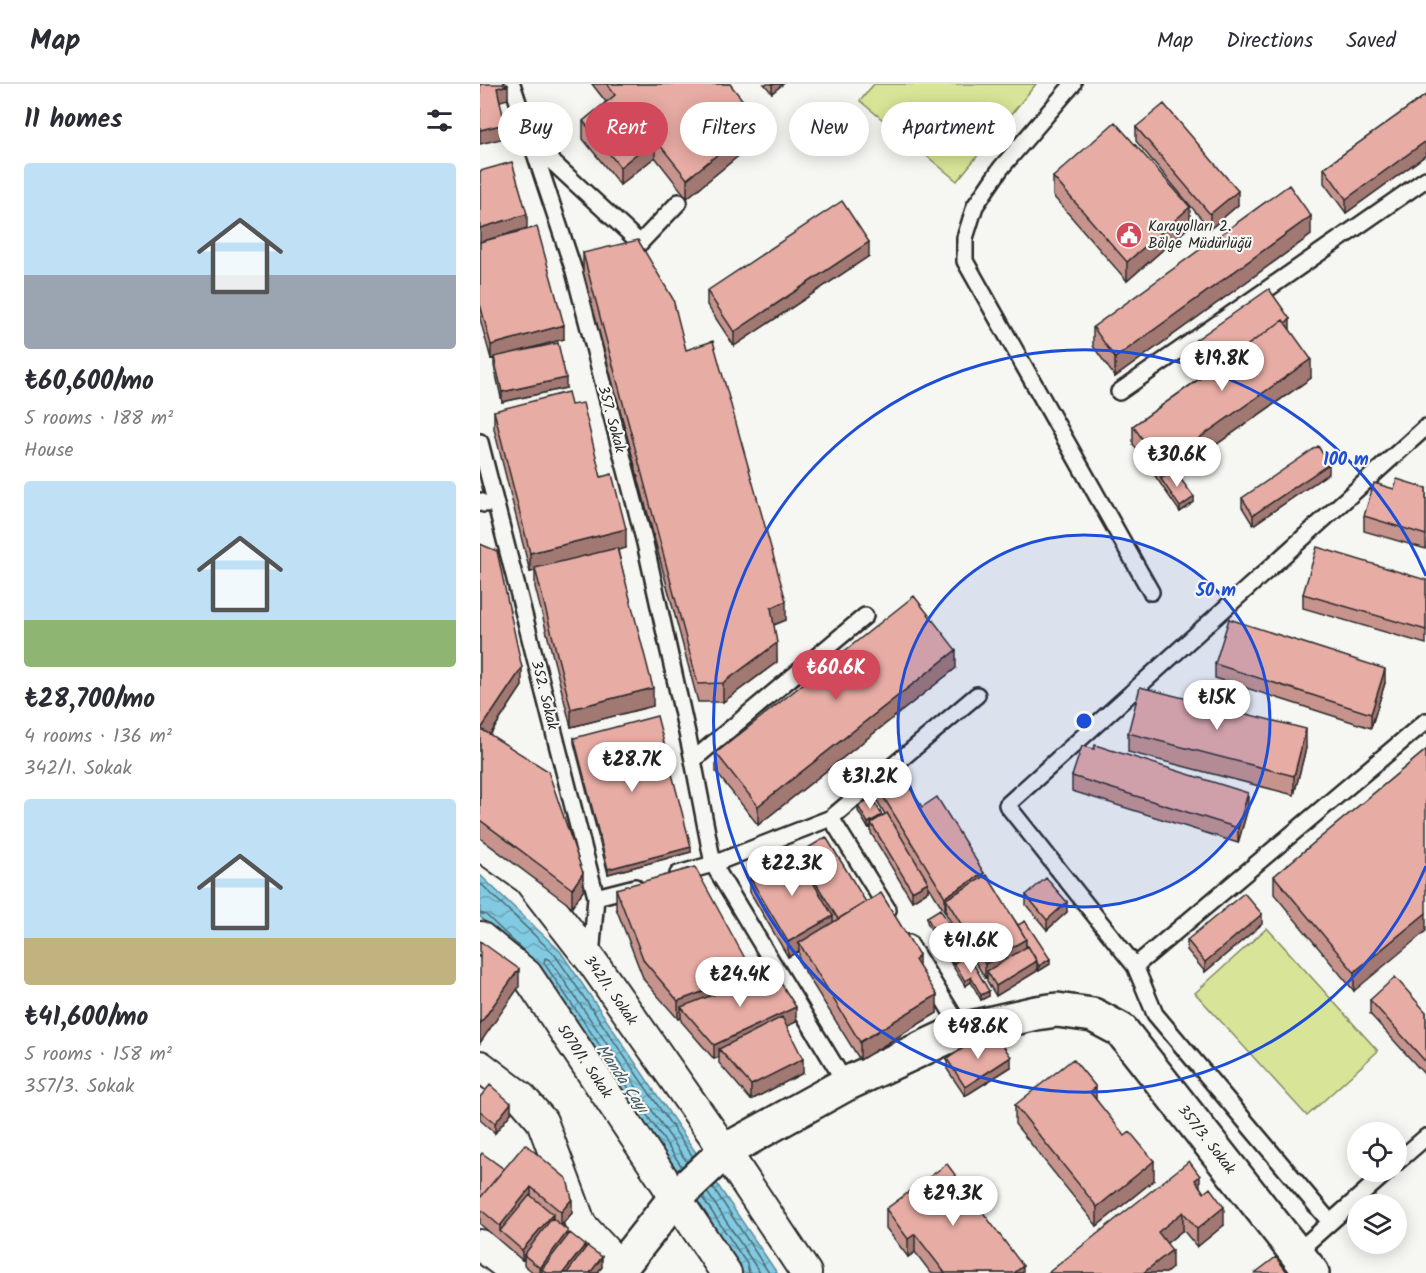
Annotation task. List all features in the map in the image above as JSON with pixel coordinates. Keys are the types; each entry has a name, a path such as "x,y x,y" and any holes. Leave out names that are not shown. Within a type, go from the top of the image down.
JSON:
{"street":[{"name":"342/1. Sokak","path":"480,845 528,879 591,960 725,1151 806,1273"},
{"name":"5070/1. Sokak","path":"480,937 527,975 726,1273"},
{"name":"357/3. Sokak","path":"962,1030 1057,1010 1093,1015 1121,1030 1304,1263"},
{"path":"480,1066 522,1098 542,1121 582,1225 619,1271 676,1197 725,1151 846,1084 962,1030"},
{"path":"480,1245 517,1273"}],"lane":[{"name":"357. Sokak","path":"512,84 518,102"},
{"path":"1073,84 1002,168 975,206 964,238 965,261 1151,592"},
{"name":"357. Sokak","path":"535,156 573,271 645,543 693,760 713,864"},
{"path":"545,156 640,243 679,202"},
{"path":"1119,392 1426,179"},
{"path":"1330,1222 1155,1014 1135,966 1007,804 1426,427"},
{"name":"352. Sokak","path":"480,442 485,505 596,897 591,960"},
{"path":"693,760 865,616"},
{"path":"596,897 713,864 831,818 977,695"},
{"path":"1135,966 1426,721"},
{"path":"831,818 962,1030"},
{"path":"713,864 846,1084"},
{"path":"1407,1153 1426,1137"},
{"path":"1304,1263 1330,1222 1376,1182"}],"green space":[{"path":"874,84 1036,84 1016,109 1016,102 881,102 881,118 869,108 869,102 860,101"},
{"path":"927,156 977,156 957,181"},
{"path":"1267,928 1378,1051 1307,1116 1195,993"}],"water":[{"name":"Manda Çayı","path":"480,875 560,951 777,1273 737,1273 530,965 480,917"}],"building":[{"path":"480,84 507,84 497,88 500,102 498,102 498,126 480,130"},
{"path":"607,84 730,84 744,102 680,102 680,156 716,156 687,179 668,155 668,102 606,102 615,95"},
{"path":"1426,95 1426,141 1346,199 1324,168"},
{"path":"1164,104 1238,191 1210,214 1136,127"},
{"path":"1115,122 1190,207 1127,262 1053,177"},
{"path":"611,156 634,156 620,167"},
{"path":"512,162 527,214 480,228 480,171"},
{"path":"1289,185 1311,216 1115,358 1093,327"},
{"path":"842,201 869,242 734,332 707,291"},
{"path":"537,227 564,325 491,345 480,304 480,242"},
{"path":"638,240 673,299 686,350 713,341 786,601 771,608 777,643 723,683 698,684 583,253"},
{"path":"1269,289 1290,319 1285,323 1283,320 1207,374 1187,346"},
{"path":"1283,320 1311,359 1161,465 1133,426"},
{"path":"558,343 566,378 502,392 494,357"},
{"path":"568,392 571,405 583,403 601,477 612,474 626,529 530,553 494,411"},
{"path":"1318,446 1329,464 1253,515 1242,498"},
{"path":"1174,470 1194,497 1180,507 1161,479"},
{"path":"1397,479 1426,488 1426,535 1364,516 1374,483 1394,489"},
{"path":"480,544 497,551 522,668 481,729 548,771 583,873 572,889 480,820"},
{"path":"1317,547 1426,580 1426,630 1303,594"},
{"path":"617,548 653,688 571,709 535,568"},
{"path":"914,596 956,650 758,806 716,753"},
{"path":"1229,619 1385,669 1371,714 1215,664"},
{"path":"1140,687 1306,729 1294,776 1128,733"},
{"path":"657,716 691,847 608,869 574,738"},
{"path":"1095,745 1248,793 1238,828 1072,776 1082,746 1094,749"},
{"path":"1426,750 1426,913 1354,972 1274,876"},
{"path":"899,771 922,807 937,797 984,873 945,897 876,785"},
{"path":"872,798 882,815 868,823 858,806"},
{"path":"887,813 928,882 912,891 871,823"},
{"path":"826,837 866,902 838,919 798,854"},
{"path":"795,852 833,916 788,942 750,878"},
{"path":"695,867 753,973 678,1001 644,961 616,889"},
{"path":"987,875 1026,939 985,964 946,899"},
{"path":"1046,878 1067,902 1047,920 1026,895"},
{"path":"881,893 919,955 915,960 937,995 860,1042 799,943"},
{"path":"1244,893 1262,914 1205,962 1187,940"},
{"path":"940,909 953,930 939,939 927,917"},
{"path":"1025,921 1050,959 1039,966 1026,945 1026,939 1018,925"},
{"path":"955,931 967,952 952,960 940,940"},
{"path":"480,941 519,969 480,1024"},
{"path":"1028,946 1037,961 996,986 987,971"},
{"path":"968,955 989,991 981,995 971,977 965,981 954,963"},
{"path":"772,969 796,1007 714,1045 681,1007 757,978"},
{"path":"1395,977 1426,1012 1426,1062 1370,1000"},
{"path":"782,1017 803,1059 751,1085 719,1049"},
{"path":"1000,1041 1011,1057 965,1087 947,1059 971,1043"},
{"path":"1073,1059 1096,1087 1090,1092 1125,1136 1130,1132 1154,1161 1097,1207 1015,1105"},
{"path":"490,1085 511,1103 495,1123 480,1111 480,1097"},
{"path":"525,1144 567,1179 572,1199 561,1212 531,1187 500,1226 480,1209 480,1198"},
{"path":"482,1153 504,1169 480,1198 480,1156"},
{"path":"1189,1161 1200,1176 1195,1180 1204,1193 1210,1188 1224,1207 1197,1229 1183,1212 1158,1232 1172,1250 1143,1273 1048,1273"},
{"path":"947,1164 1023,1266 1014,1273 945,1273 915,1234 908,1239 886,1209"},
{"path":"530,1195 553,1214 522,1250 500,1231"},
{"path":"552,1218 568,1231 540,1268 524,1255"},
{"path":"570,1233 585,1245 563,1273 547,1273 542,1269"},
{"path":"587,1246 602,1257 590,1273 567,1273"},
{"path":"1276,1257 1288,1273 1255,1273"}],"place":[{"name":"Karayolları 2. Bölge Müdürlüğü","path":"1129,235"}]}
